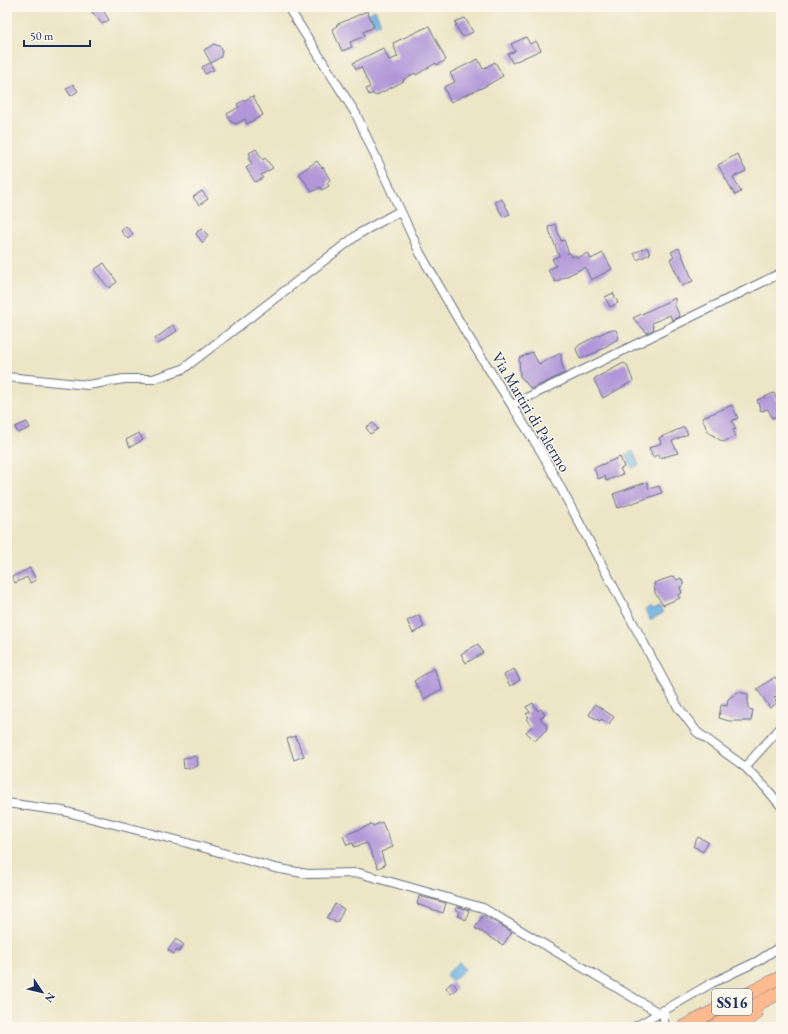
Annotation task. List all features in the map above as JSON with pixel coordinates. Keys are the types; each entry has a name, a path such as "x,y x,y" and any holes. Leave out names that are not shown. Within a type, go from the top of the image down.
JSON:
{"highway":[{"name":"SS16","path":"683,1027 781,977"},
{"name":"SS16","path":"713,1027 781,992"},
{"name":"SS16","path":"736,1027 744,1020 781,1000"}],"street":[{"name":"Via Martiri di Palermo","path":"288,7 356,114 400,211 435,281 542,453 678,707 697,732 745,768 766,788 781,806"},
{"path":"7,377 88,385 124,379 153,379 183,369 360,233 400,211"},
{"path":"512,405 781,273"},
{"path":"745,768 781,727"},
{"path":"7,803 63,811 184,842 275,868 308,874 359,873 483,908 662,1011"},
{"path":"635,1027 712,983 758,961 781,946"},
{"path":"662,1011 664,1027"}],"water":[{"path":"375,10 381,23 375,26 369,13"},
{"path":"633,451 639,465 632,468 625,455"},
{"path":"649,607 653,610 659,607 663,613 650,620 645,610"},
{"path":"459,962 465,969 452,981 446,975"}],"building":[{"path":"88,7 101,7 109,20 102,24"},
{"path":"367,11 374,27 363,32 365,36 350,42 352,47 342,51 332,29 337,26 336,25"},
{"path":"465,18 473,32 463,37 455,25 457,25 455,22"},
{"path":"429,26 446,60 437,65 436,63 416,75 415,73 403,80 404,81 375,96 373,93 369,95 366,89 370,87 361,67 356,69 353,63 383,48 389,60 398,57 393,43"},
{"path":"526,37 530,44 536,41 541,50 512,63 508,54 515,51 511,44"},
{"path":"214,44 221,47 222,51 221,57 211,63 204,50"},
{"path":"478,59 483,69 495,62 503,76 486,86 450,102 444,87 455,82 450,73"},
{"path":"210,63 214,70 205,74 202,67"},
{"path":"73,84 78,91 71,96 66,89"},
{"path":"253,96 263,115 247,124 245,119 236,124 231,122 227,114 239,107 237,104"},
{"path":"256,149 263,160 265,158 273,168 261,175 263,178 255,182 246,168 252,164 248,158 251,156 249,153"},
{"path":"737,154 746,171 733,177 741,192 735,195 718,165"},
{"path":"317,161 322,168 323,167 330,180 327,183 329,186 322,190 320,187 312,192 299,173"},
{"path":"202,191 208,199 199,205 193,197"},
{"path":"502,199 510,214 503,217 495,202"},
{"path":"555,224 561,241 564,240 569,254 570,253 572,257 576,255 577,258 588,253 591,259 603,253 612,269 591,280 585,267 555,282 548,270 556,266 552,259 559,256 548,227"},
{"path":"126,226 133,234 128,239 121,231"},
{"path":"202,229 208,235 203,243 196,234"},
{"path":"647,247 650,254 637,260 634,253"},
{"path":"679,248 693,281 682,286 670,259 674,257 671,252"},
{"path":"104,263 117,282 109,288 94,270"},
{"path":"613,293 618,303 610,307 605,297"},
{"path":"675,298 675,305 680,317 672,320 670,315 652,323 654,329 647,333 633,318"},
{"path":"173,325 177,331 158,344 155,339"},
{"path":"609,330 616,330 619,338 597,352 580,359 576,349 579,345"},
{"path":"532,352 539,364 561,353 561,362 565,373 531,389 520,376 519,358"},
{"path":"624,363 627,365 633,381 603,398 594,380 595,378"},
{"path":"774,393 778,403 781,402 781,415 772,418 768,409 761,411 757,400"},
{"path":"732,405 738,418 732,421 736,429 733,430 736,436 723,442 708,432 702,418"},
{"path":"27,422 30,428 18,433 15,427"},
{"path":"373,423 378,429 370,434 366,427"},
{"path":"684,427 688,434 672,441 678,453 660,458 659,454 653,457 649,448 661,443 659,438"},
{"path":"139,433 143,440 130,447 126,440"},
{"path":"620,457 624,467 620,469 623,474 606,481 605,476 598,479 594,468"},
{"path":"647,482 649,489 659,486 662,493 618,508 613,494"},
{"path":"30,568 36,580 30,583 27,577 15,583 12,577"},
{"path":"674,576 677,580 681,578 684,585 680,587 682,593 678,595 680,598 663,605 655,593 654,583"},
{"path":"419,615 424,627 413,633 407,621"},
{"path":"478,644 483,653 466,663 461,654"},
{"path":"434,668 442,689 424,699 414,681"},
{"path":"514,669 520,680 510,686 504,675"},
{"path":"775,677 781,686 781,691 774,698 777,703 770,708 757,689"},
{"path":"738,692 748,694 748,709 753,710 751,721 729,721 719,718 721,705 727,706 728,699"},
{"path":"533,703 538,711 541,709 545,715 540,718 547,726 547,729 535,741 526,732 532,726 526,719 529,717 526,714 530,712 526,707"},
{"path":"595,704 614,717 609,724 601,719 600,721 589,715"},
{"path":"295,736 304,756 294,760 287,739"},
{"path":"197,756 198,766 184,769 183,758"},
{"path":"382,822 393,847 381,852 385,865 378,868 367,843 354,847 353,843 347,845 343,836 372,824 373,826"},
{"path":"698,837 708,842 703,852 693,846"},
{"path":"419,896 446,903 443,913 417,904"},
{"path":"335,904 344,909 337,923 327,918"},
{"path":"458,907 469,910 466,920 458,916 460,912 455,909"},
{"path":"483,915 512,932 503,945 475,928"},
{"path":"176,939 184,945 179,952 177,950 174,954 168,950"},
{"path":"452,982 457,988 451,994 446,988"}]}
